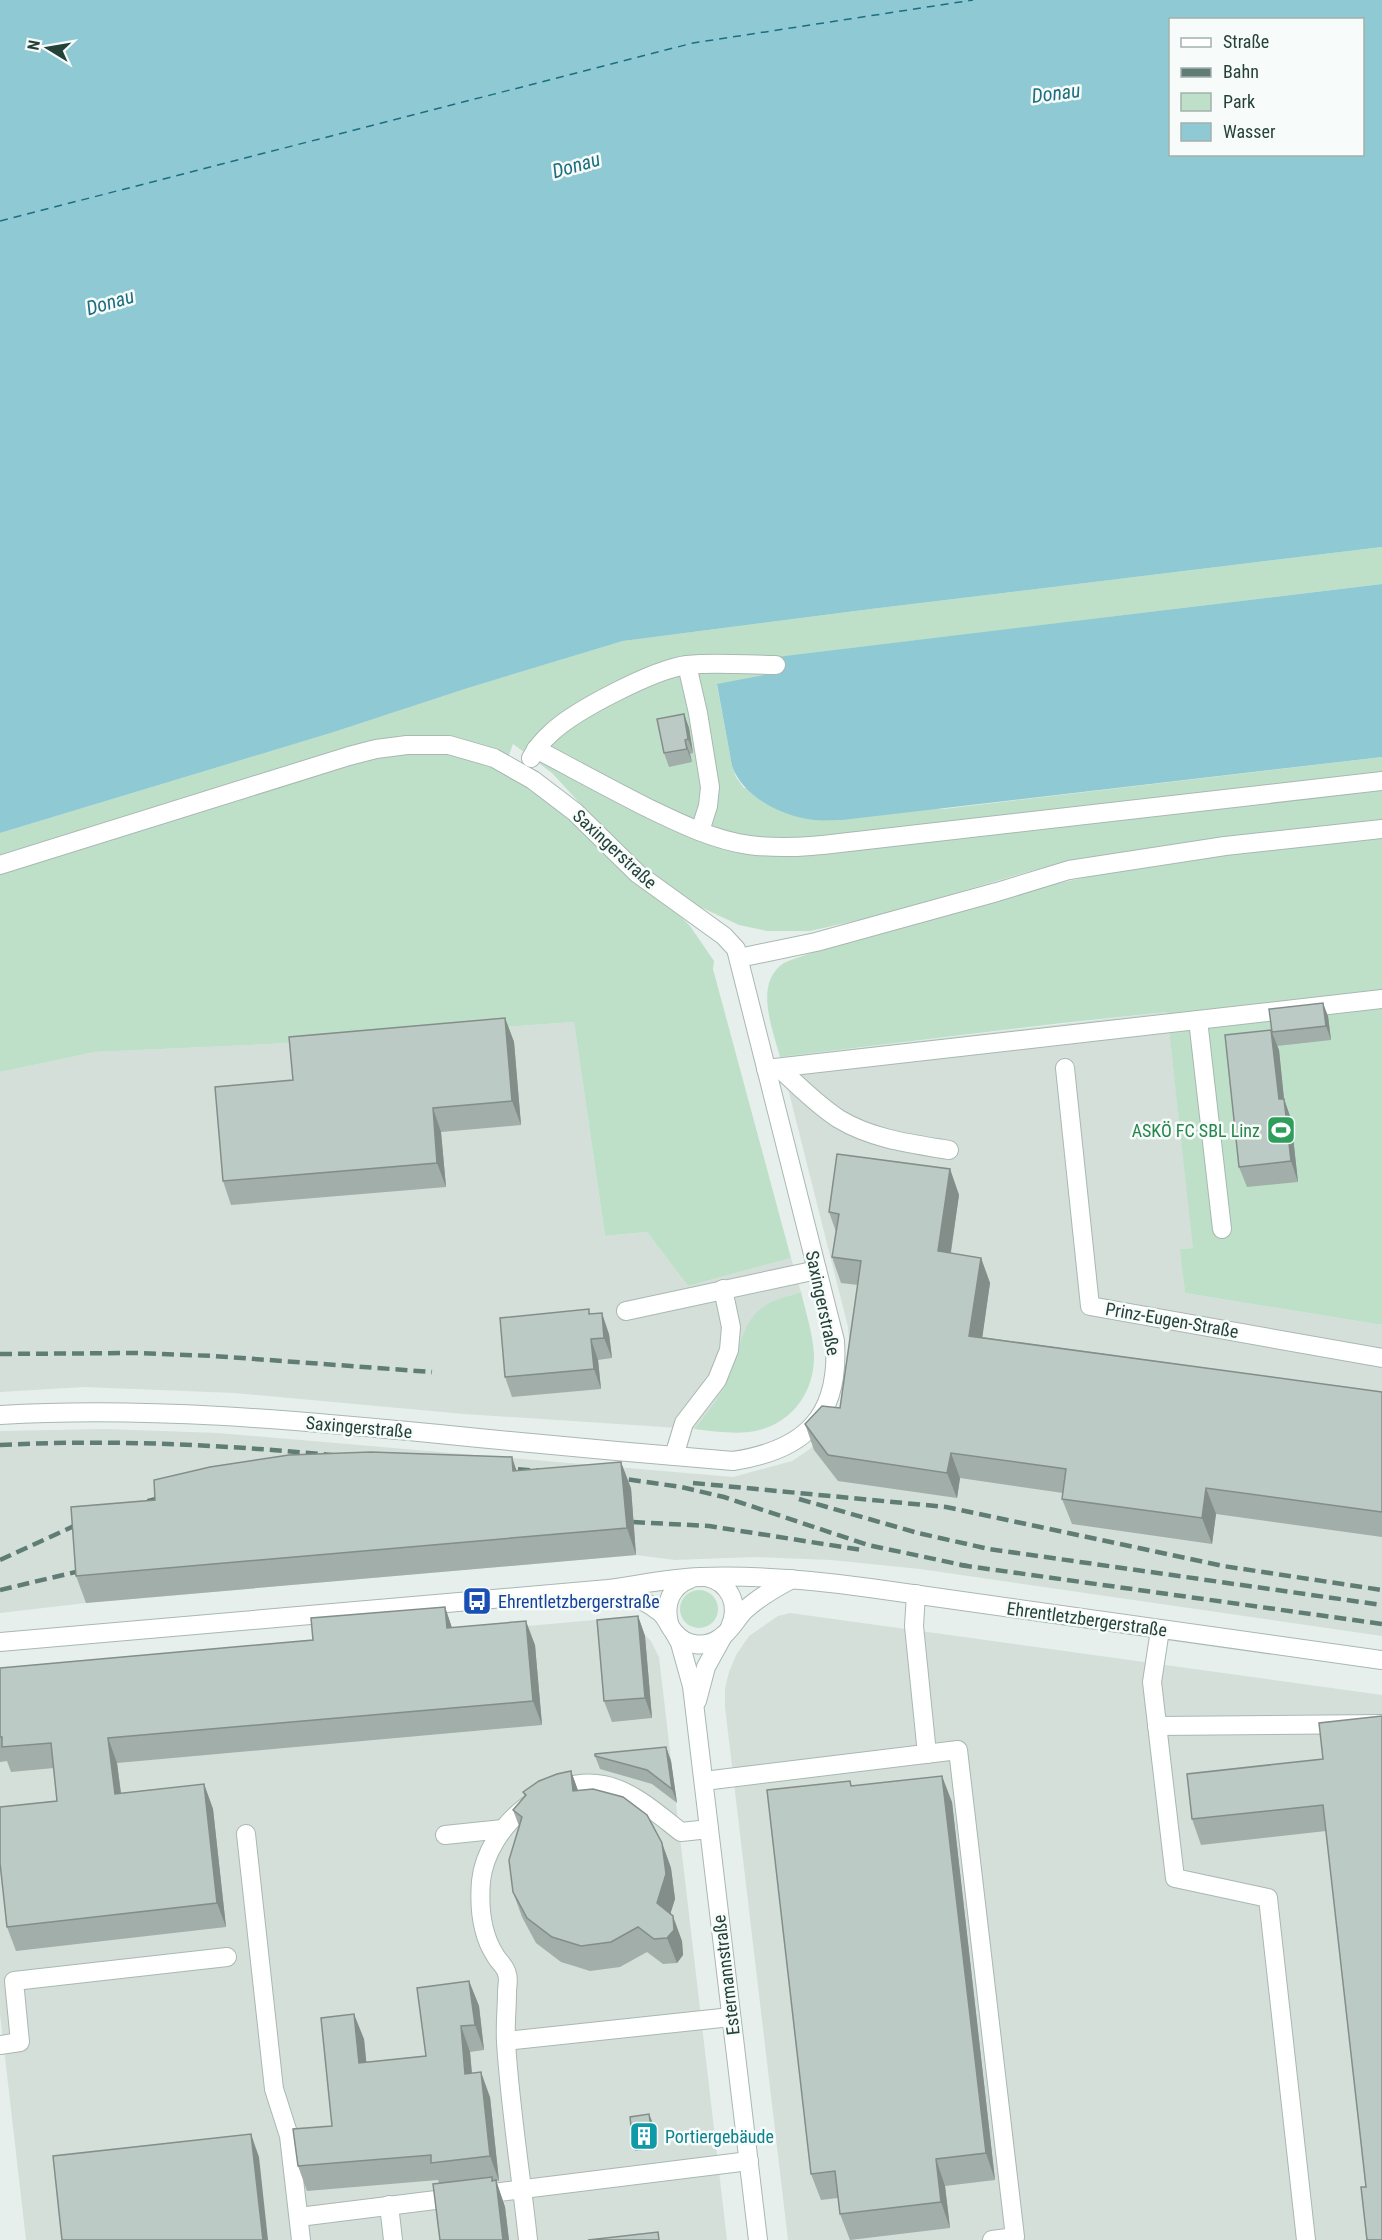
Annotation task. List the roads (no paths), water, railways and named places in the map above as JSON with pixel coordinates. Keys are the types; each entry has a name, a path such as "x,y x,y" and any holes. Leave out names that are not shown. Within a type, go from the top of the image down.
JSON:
{"street":[{"path":"687,665 698,713 710,787 708,806 700,831"},
{"path":"521,772 536,749 551,733 573,716 669,669 687,665 776,665"},
{"name":"Saxingerstraße","path":"0,865 376,749 427,743 449,744 482,753 521,772 575,812 638,874 724,936 736,949 773,1069 835,1341 836,1358 832,1391 825,1408 813,1425 786,1447 754,1458 733,1461 358,1426 196,1415 76,1413 0,1415"},
{"path":"536,749 633,800 700,831 747,845 802,847 1382,781"},
{"path":"740,958 816,942 1069,870 1214,848 1382,829"},
{"path":"773,1069 1382,999"},
{"path":"1198,1020 1222,1229"},
{"name":"Prinz-Eugen-Straße","path":"1065,1068 1090,1306 1382,1358"},
{"path":"773,1069 850,1125 870,1134 949,1150"},
{"path":"626,1311 817,1269"},
{"path":"674,1456 684,1423 717,1380 729,1350 730,1327 723,1289"},
{"path":"672,1628 667,1606 671,1594 682,1583 696,1577 719,1582 731,1597 734,1615 727,1632"},
{"name":"Ehrentletzbergerstraße","path":"0,1642 608,1589 696,1577 792,1579 916,1594 1382,1660"},
{"name":"Ehrentletzbergerstraße","path":"608,1589 643,1601 662,1614 684,1641 700,1645 712,1643 727,1632 757,1600 792,1579"},
{"path":"916,1594 914,1626 927,1754"},
{"name":"Estermannstraße","path":"672,1628 688,1668 695,1709 758,2240"},
{"path":"1160,1630 1152,1682 1175,1878 1268,1898 1306,2240"},
{"name":"Estermannstraße","path":"695,1709 706,1667 727,1632"},
{"path":"1157,1726 1382,1724"},
{"path":"704,1781 958,1750 1015,2237 992,2240"},
{"path":"528,2240 506,2041 507,1973 494,1954 483,1927 480,1902 482,1877 489,1853 503,1829 519,1812 532,1802 564,1787 606,1785 640,1802 681,1832 709,1829"},
{"path":"445,1834 503,1829"},
{"path":"246,1834 274,2089 289,2136 301,2240"},
{"path":"0,2045 21,2042 14,1981 227,1957"},
{"path":"506,2041 731,2018"},
{"path":"299,2217 749,2161"},
{"path":"389,2205 393,2240"}],"water":[{"name":"Donau","path":"0,0 1382,0 1382,547 623,641 334,732 0,833"},
{"path":"1382,584 1382,757 842,820 802,818 777,809 754,796 737,777 732,766 717,684 774,673 776,657"}],"railway":[{"path":"0,1354 137,1353 214,1356 432,1372"},
{"path":"0,1445 171,1444 341,1456"},
{"path":"500,1468 542,1471"},
{"path":"611,1477 681,1487 724,1497 868,1545 967,1566"},
{"path":"693,1483 946,1507 1223,1566 1382,1590"},
{"path":"130,1506 170,1495"},
{"path":"799,1499 918,1533 989,1549 1382,1605"},
{"path":"0,1560 87,1520"},
{"path":"633,1522 709,1526 862,1550"},
{"path":"960,1565 1382,1624"},
{"path":"0,1590 84,1570"}],"place":[{"name":"ASKÖ FC SBL Linz","path":"1281,1130"},
{"name":"Ehrentletzbergerstraße","path":"477,1601"},
{"name":"Portiergebäude","path":"644,2136"}]}
